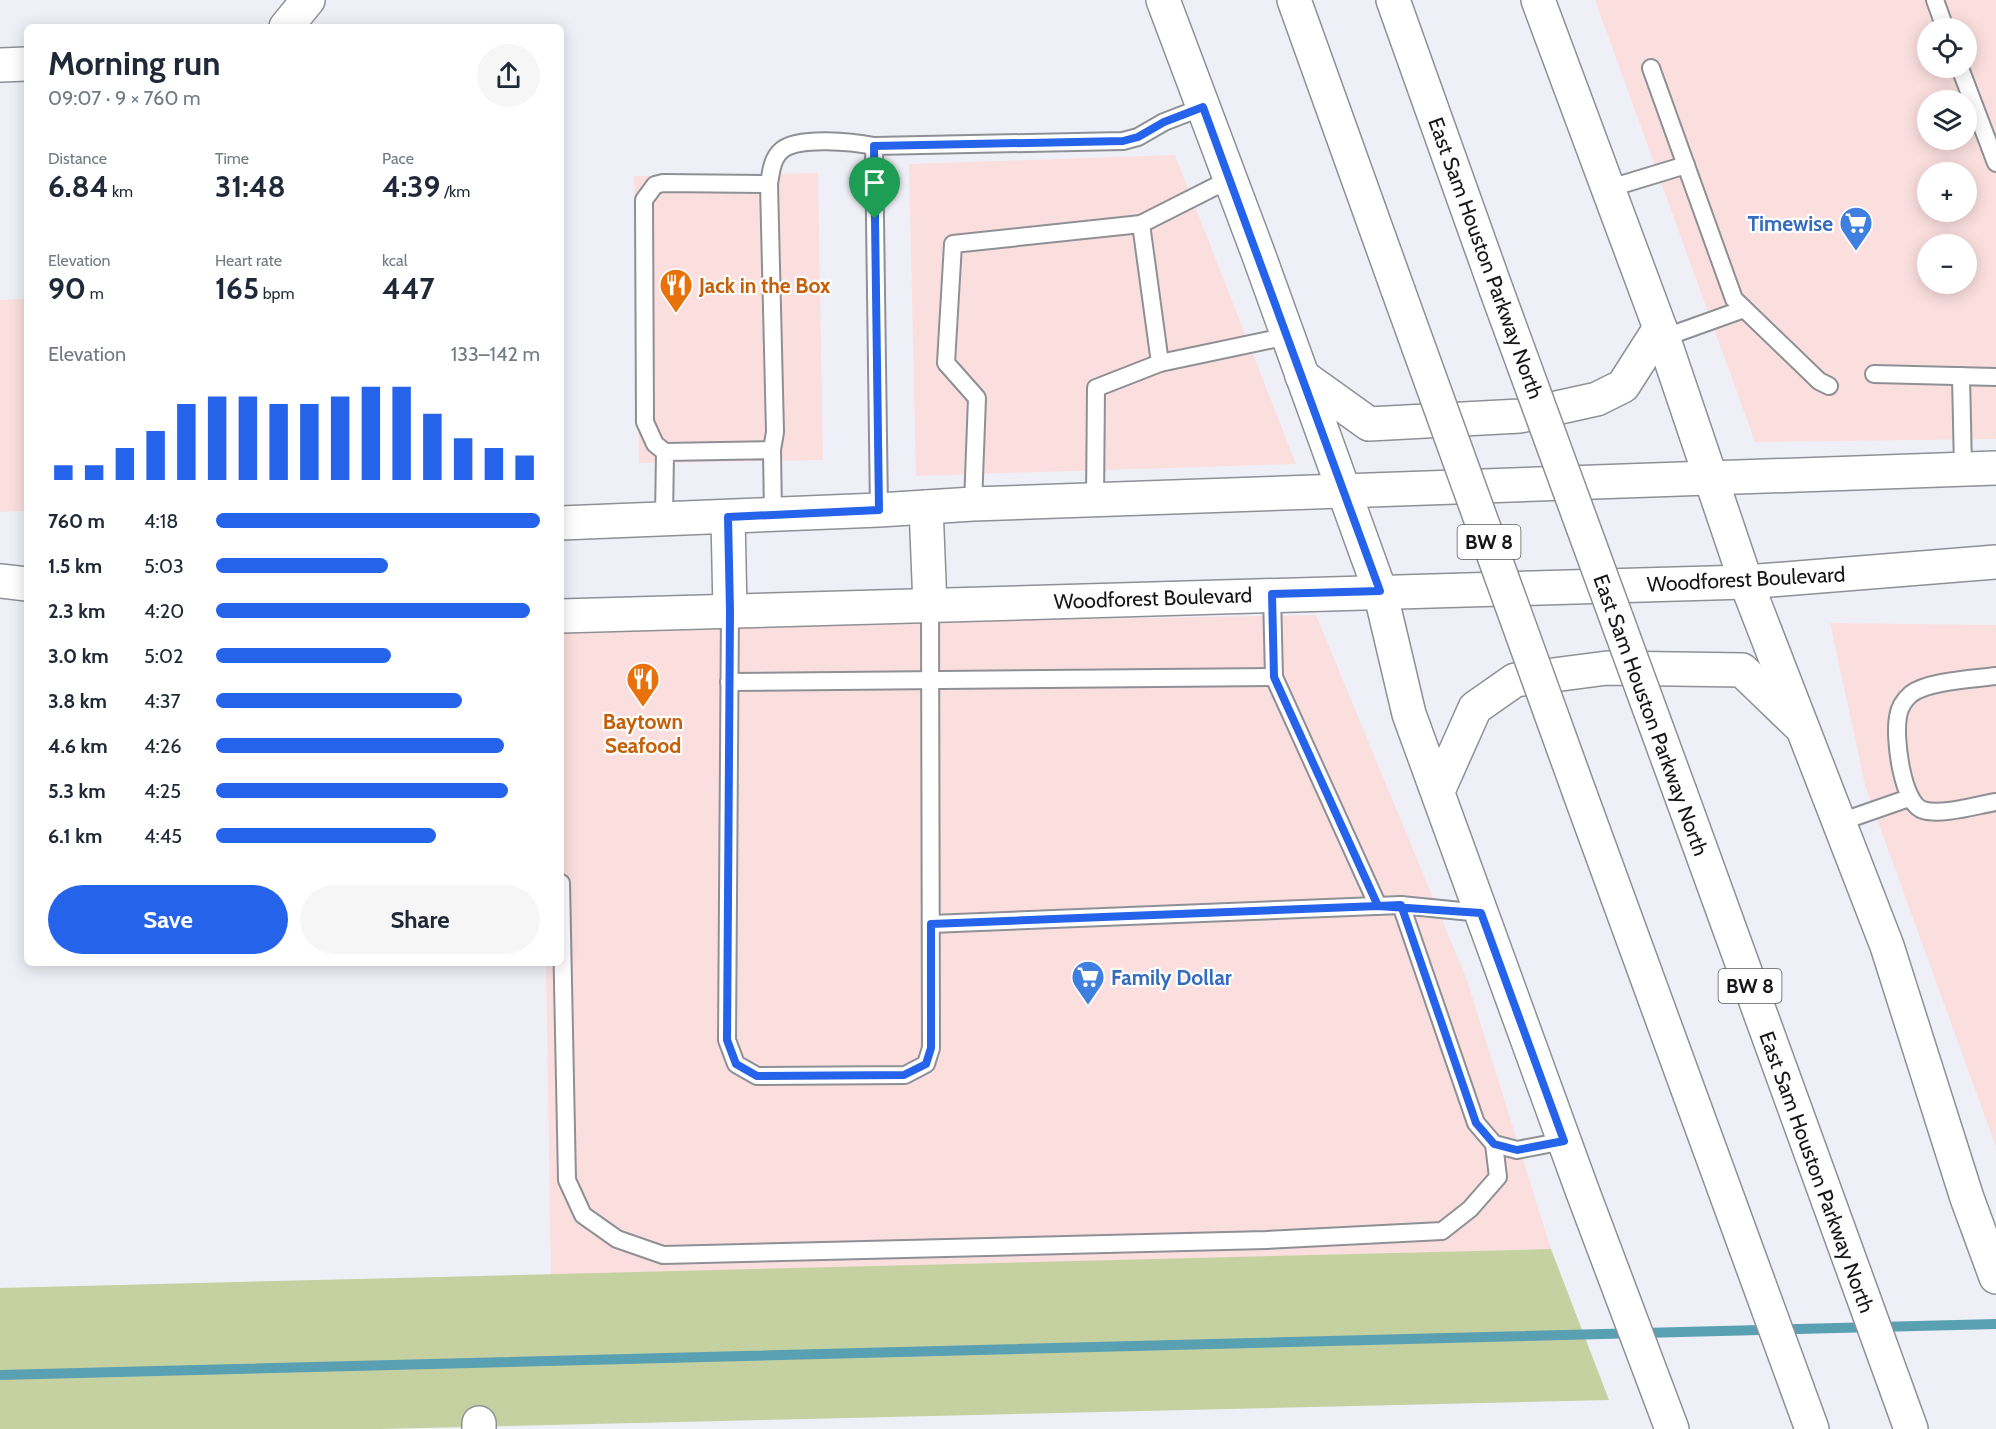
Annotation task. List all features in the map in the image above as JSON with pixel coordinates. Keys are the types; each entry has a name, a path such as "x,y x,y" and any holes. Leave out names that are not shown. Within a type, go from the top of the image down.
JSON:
{"main road":[{"path":"1163,0 1380,591 1409,714 1564,1141 1672,1429"},
{"name":"BW 8","path":"1294,0 1812,1429"},
{"name":"East Sam Houston Parkway North","path":"1393,0 1911,1429"},
{"path":"1538,0 1661,333 1746,582 1806,731 1887,946 1967,1198 1994,1273"},
{"path":"0,65 24,64"},
{"path":"1302,375 1370,424 1520,416 1597,399 1623,386 1661,333"},
{"path":"564,523 973,504 1711,480 1996,468"},
{"path":"926,507 930,605"},
{"path":"728,517 730,611"},
{"name":"Woodforest Boulevard","path":"564,616 1746,582 1996,562"},
{"path":"0,568 24,568"},
{"path":"0,580 24,584"},
{"path":"1438,791 1475,708 1515,681 1607,668 1742,670 1806,731"}],"lane":[{"path":"1935,0 1941,18"},
{"path":"1651,68 1734,299 1819,381 1829,386"},
{"path":"1964,78 1996,163"},
{"path":"773,515 772,450 775,432 769,184 773,163 783,149 803,143 850,141 874,146 1123,141 1138,137 1164,122 1203,107"},
{"path":"874,146 879,510"},
{"path":"1607,189 1686,165"},
{"path":"973,504 977,398 946,363 953,244 1141,224 1230,179"},
{"path":"769,184 663,183 655,185 644,200 645,422 655,444 665,452 772,450"},
{"path":"1141,224 1160,363"},
{"path":"1661,333 1744,309"},
{"path":"1095,501 1096,388 1160,363 1288,336"},
{"path":"1874,374 1996,377"},
{"path":"1961,376 1963,468"},
{"path":"664,519 665,452"},
{"path":"1272,594 1274,677 1378,906"},
{"path":"730,611 727,1040 736,1064 757,1076 904,1075 926,1064 931,1048 930,605"},
{"path":"1996,675 1924,687 1911,694 1902,705 1898,731 1909,798 1922,810 1936,812 1996,802"},
{"path":"729,682 930,682 1274,677"},
{"path":"1840,822 1909,798"},
{"path":"931,924 1401,905 1481,913"},
{"path":"563,966 567,1180 583,1215 617,1239 663,1255 1242,1241 1442,1231 1470,1209 1498,1177 1494,1144 1476,1123 1401,905"},
{"path":"1494,1144 1517,1150 1564,1141"}],"shaded area":[{"path":"1595,0 1996,0 1996,439 1755,442"},
{"path":"1175,155 1296,464 916,476 909,164"},
{"path":"818,173 823,460 639,463 634,176"},
{"path":"24,299 24,511 0,512 0,300"},
{"path":"1316,615 1467,980 1551,1249 551,1275 546,966 564,966 564,628"},
{"path":"1830,623 1996,625 1996,1147 1866,789"}],"green space":[{"path":"1551,1249 1609,1400 379,1429 0,1429 0,1288"}],"waterway":[{"path":"0,1375 1996,1324"}],"place":[{"name":"Timewise","path":"1856,252"},
{"name":"Jack in the Box","path":"676,314"},
{"name":"Baytown Seafood","path":"643,708"},
{"name":"Family Dollar","path":"1088,1006"}],"route":[{"path":"875,219 874,146 1123,141 1138,137 1164,122 1203,107 1380,591 1272,594 1274,677 1378,906 1401,905 1476,1123 1494,1144 1517,1150 1564,1141 1481,913 1401,905 1038,918 931,924 931,1048 926,1064 904,1075 757,1076 736,1064 727,1040 730,611 728,517 879,510 875,219"}]}
